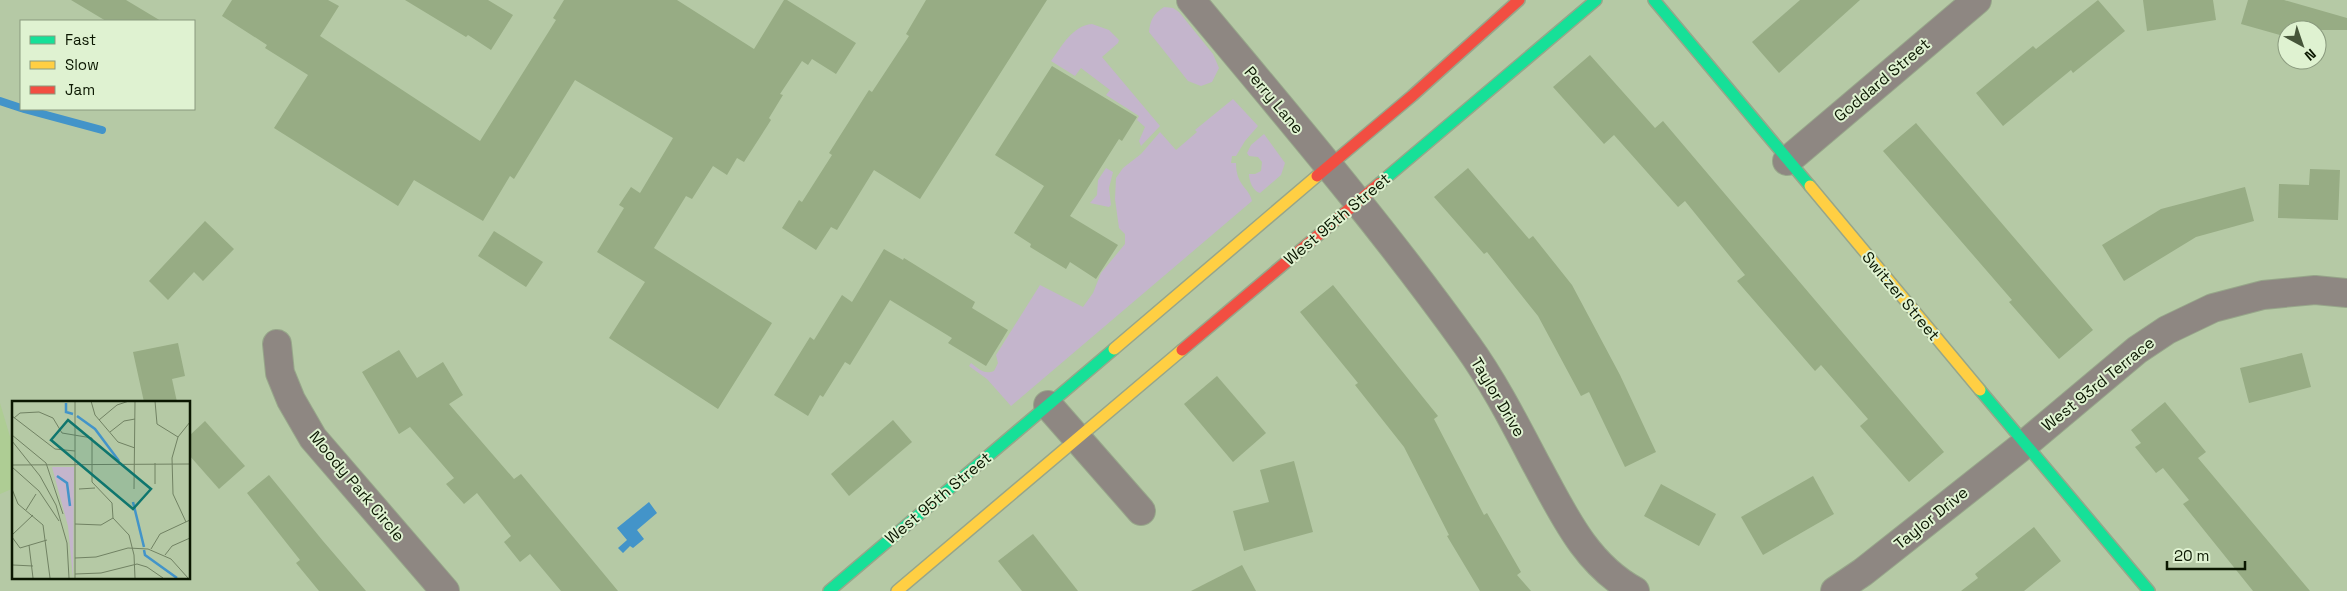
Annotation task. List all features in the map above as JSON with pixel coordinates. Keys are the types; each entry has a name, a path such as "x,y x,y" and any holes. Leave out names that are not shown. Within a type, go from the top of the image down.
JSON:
{"main road":[{"name":"West 95th Street","path":"829,591 1412,96 1519,0"},
{"name":"West 95th Street","path":"897,591 1596,0"},
{"name":"Switzer Street","path":"1654,0 2149,591"}],"street":[{"name":"Perry Lane","path":"1190,0 1357,202"},
{"name":"Goddard Street","path":"1787,161 1977,0"},
{"name":"Taylor Drive","path":"1357,202 1468,346 1516,425 1574,533 1592,558 1624,585 1635,591"},
{"name":"West 93rd Terrace","path":"2025,444 2137,350 2167,330 2213,308 2263,295 2289,291 2315,290 2347,293"},
{"name":"Moody Park Circle","path":"277,344 280,374 291,400 313,438 446,591"},
{"path":"1048,405 1141,512"},
{"name":"Taylor Drive","path":"1835,591 1864,572 2025,444"}],"shaded area":[{"path":"1164,7 1173,8 1179,12 1213,54 1219,68 1212,82 1201,86 1188,81 1149,32 1153,18"},
{"path":"1092,24 1109,30 1119,40 1102,57 1160,126 1141,146 1139,141 1145,127 1137,120 1139,116 1106,95 1110,90 1081,68 1075,76 1051,61 1073,33"},
{"path":"1233,99 1258,126 1245,141 1236,156 1232,156 1231,163 1236,163 1238,177 1252,201 1011,406 987,379 969,366 971,363 984,372 994,371 998,363 996,355 1040,285 1083,307 1093,293 1101,273 1125,244 1125,234 1119,228 1115,199 1116,178 1123,168 1141,154 1160,132 1176,150 1197,132 1195,130"},
{"path":"1264,134 1285,163 1281,175 1260,193 1252,185 1249,174 1261,171 1262,162 1258,157 1249,156 1247,153 1251,145"},
{"path":"1106,168 1113,172 1109,188 1111,205 1109,207 1090,203 1097,195 1098,180"},
{"path":"0,403 12,443 12,489 0,494"}],"water":[{"path":"649,502 657,513 637,530 644,539 633,548 630,546 623,553 618,548 627,540 617,528"}],"building":[{"path":"71,0 126,0 159,20 104,20"},
{"path":"232,0 328,0 339,6 320,36 480,141 556,20 553,18 564,0 677,0 754,49 784,0 787,0 856,43 836,74 812,59 808,65 802,61 780,94 783,95 769,118 771,120 744,162 737,158 727,175 713,166 692,199 686,196 654,248 772,323 718,409 609,338 645,282 597,252 624,208 619,205 631,187 640,193 673,138 575,80 514,179 510,176 483,221 414,180 398,206 274,128 308,75 265,48 267,45 222,16"},
{"path":"405,0 488,0 513,15 491,50"},
{"path":"926,0 1047,0 920,199 874,170 837,230 831,227 816,250 782,228 799,200 802,202 832,155 829,153 869,90 872,92 909,36 906,34"},
{"path":"1800,0 1860,0 1779,73 1752,42"},
{"path":"2098,0 2125,31 2073,73 2071,70 2003,126 1976,93 2033,46 2036,49"},
{"path":"2143,0 2213,0 2216,20 2147,31"},
{"path":"2248,0 2284,0 2347,18 2347,30 2327,30 2327,20 2277,20 2277,34 2241,24"},
{"path":"1590,55 1655,128 1663,121 1944,452 1909,482 1860,426 1868,419 1821,365 1815,371 1737,281 1745,275 1685,201 1678,207 1614,135 1604,144 1553,87"},
{"path":"1052,66 1137,117 1122,141 1119,139 1070,216 1118,245 1096,279 1070,262 1066,269 1030,247 1031,244 1014,233 1044,186 995,155"},
{"path":"1916,123 2093,330 2059,359 2009,302 2012,300 1883,151"},
{"path":"1468,168 1529,239 1533,236 1572,285 1620,375 1656,452 1625,467 1589,392 1581,396 1538,316 1487,252 1484,254 1434,197"},
{"path":"2310,169 2340,170 2338,220 2278,218 2279,184 2309,185"},
{"path":"2245,187 2254,221 2196,237 2124,281 2102,245 2161,209"},
{"path":"205,221 234,249 203,281 194,272 168,300 149,281"},
{"path":"494,231 543,262 526,287 478,256"},
{"path":"884,249 903,260 904,258 975,302 972,308 1008,330 986,366 948,343 952,338 890,300 850,365 845,362 823,397 820,395 808,416 774,395 810,337 814,340 842,295 852,302"},
{"path":"1333,285 1438,416 1434,419 1484,515 1487,513 1521,572 1517,575 1531,591 1480,591 1447,536 1449,535 1404,447 1355,385 1358,383 1300,312"},
{"path":"178,343 185,376 172,379 177,401 144,401 133,352"},
{"path":"399,350 417,378 443,362 463,395 449,404 514,479 521,474 618,591 561,591 530,554 520,562 504,542 511,536 477,493 464,504 446,484 454,478 410,427 399,434 362,372"},
{"path":"2302,353 2311,387 2249,403 2240,368"},
{"path":"1217,376 1266,433 1233,462 1184,404"},
{"path":"2165,402 2206,452 2198,458 2310,591 2253,591 2183,504 2189,500 2163,468 2156,473 2135,447 2141,443 2131,430"},
{"path":"893,420 912,442 849,496 831,474"},
{"path":"205,421 245,466 219,489 190,456 190,435"},
{"path":"1294,461 1313,532 1244,551 1233,511 1269,502 1260,470"},
{"path":"269,475 366,591 319,591 296,563 300,560 247,493"},
{"path":"1813,476 1834,514 1763,555 1741,517"},
{"path":"1661,484 1716,514 1699,546 1644,516"},
{"path":"2034,527 2061,561 2024,591 1961,591 1978,578 1975,574"},
{"path":"1033,534 1078,591 1022,591 998,561"},
{"path":"1242,565 1256,591 1191,591"}],"waterway":[{"path":"0,101 20,108"},
{"path":"28,110 102,130"}],"traffic: fast":[{"path":"1380,183 1596,0"},
{"path":"1654,0 1810,186"},
{"path":"829,591 1114,349"},
{"path":"1980,390 2149,591"}],"traffic: slow":[{"path":"1114,349 1317,176"},
{"path":"1810,186 1980,390"},
{"path":"897,591 1182,350"}],"traffic: jam":[{"path":"1317,176 1412,96 1519,0"},
{"path":"1182,350 1380,183"}]}
